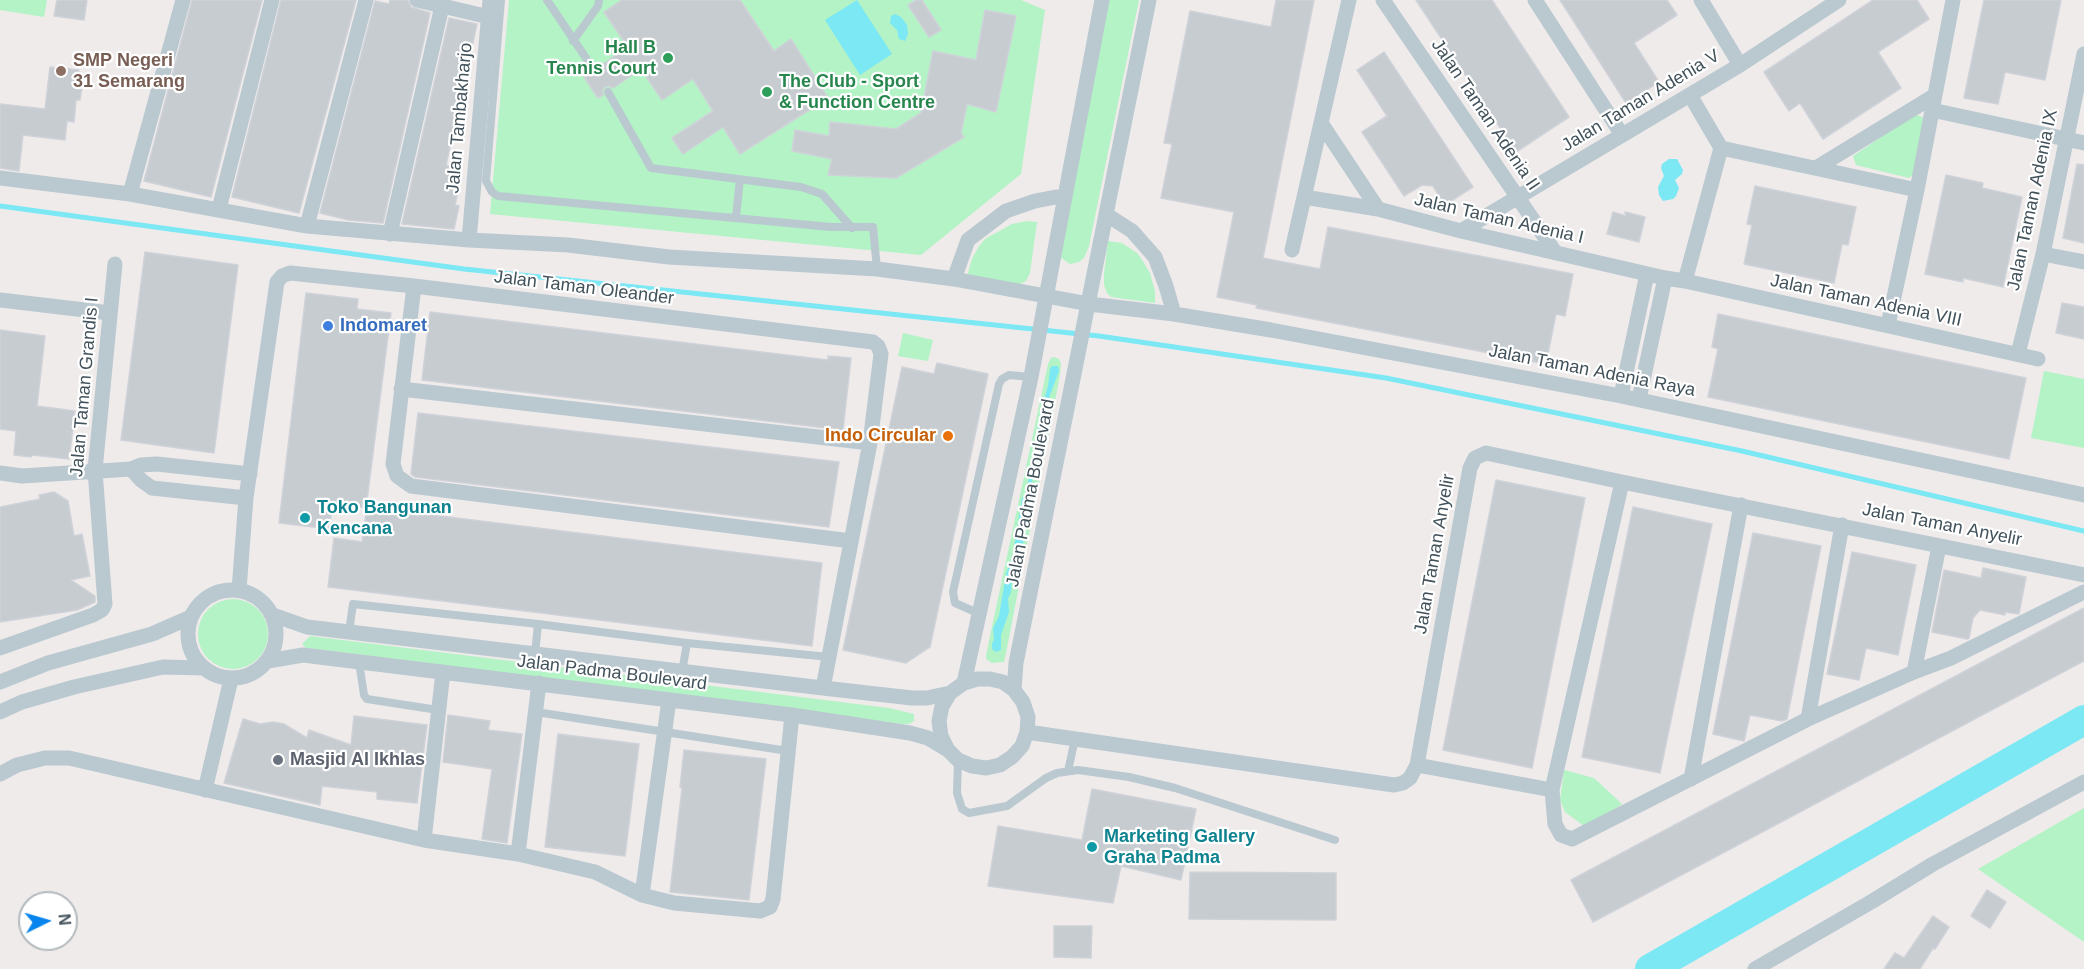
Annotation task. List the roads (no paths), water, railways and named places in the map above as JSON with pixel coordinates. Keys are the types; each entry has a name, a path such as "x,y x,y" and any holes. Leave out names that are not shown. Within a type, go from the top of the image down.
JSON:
{"street":[{"path":"129,194 183,0"},
{"path":"219,209 272,0"},
{"path":"307,226 366,0"},
{"path":"417,0 489,17"},
{"name":"Jalan Tambakharjo","path":"469,240 490,0"},
{"path":"1046,297 1102,0"},
{"path":"1089,305 1149,0"},
{"path":"1292,250 1349,0"},
{"name":"Jalan Taman Adenia II","path":"1383,0 1554,252"},
{"path":"1535,0 1622,135"},
{"path":"1701,0 1740,65"},
{"name":"Jalan Taman Adenia V","path":"1461,231 1740,65 1839,0"},
{"path":"1888,325 1917,190 1953,0"},
{"path":"390,234 442,6"},
{"name":"Jalan Taman Adenia IX","path":"2018,354 2043,254 2084,54"},
{"path":"1685,281 1721,148 1690,95"},
{"path":"1816,168 1933,103 2084,143"},
{"path":"1321,123 1378,209"},
{"path":"1721,148 1917,190"},
{"name":"Jalan Taman Adenia Raya","path":"0,178 129,194 307,226 469,240 568,245 669,256 877,269 954,279 1089,305 1174,314 1272,330 1639,399 2084,495"},
{"path":"954,279 968,240 1006,211 1035,201 1056,197 1064,198"},
{"name":"Jalan Taman Adenia I","path":"1304,197 1378,209 1461,231 1685,281"},
{"path":"1107,215 1132,231 1155,257 1174,314"},
{"path":"2043,254 2084,262"},
{"name":"Jalan Taman Grandis I","path":"0,648 93,615 102,610 105,604 95,470 115,264"},
{"name":"Jalan Taman Oleander","path":"250,474 277,282 282,276 290,273 873,342 878,346 881,354 870,442"},
{"path":"1621,396 1647,274"},
{"path":"1639,399 1665,278"},
{"name":"Jalan Taman Adenia VIII","path":"1685,281 2038,358"},
{"path":"414,286 393,464 397,476 411,486 851,541"},
{"name":"Jalan Padma Boulevard","path":"964,682 1046,297"},
{"path":"0,300 110,313"},
{"name":"Jalan Padma Boulevard","path":"1014,690 1016,663 1089,305"},
{"path":"401,389 870,442 823,688"},
{"name":"Jalan Taman Anyelir","path":"1417,765 1470,468 1475,458 1486,453 2083,574"},
{"path":"0,473 22,476 131,469 149,464 250,474 238,590"},
{"path":"183,490 185,466"},
{"path":"131,469 152,488 246,498"},
{"path":"1622,482 1552,790 1555,824 1561,835 1572,838 1808,718 1951,658 2084,592"},
{"path":"1691,779 1741,505"},
{"path":"1808,718 1842,525"},
{"path":"1914,672 1939,546"},
{"path":"224,590 238,590 253,594 264,603 273,615 277,631 275,647 268,661 258,671 245,677 231,679 217,676 204,668 195,658 189,645 188,631 199,604 211,595 224,590"},
{"name":"Jalan Padma Boulevard","path":"273,615 307,627 682,672 912,698 927,698 950,693"},
{"path":"0,682 48,663 152,634 192,617"},
{"name":"Jalan Padma Boulevard","path":"268,661 303,655 792,715 910,733 928,738 953,755"},
{"path":"0,712 22,702 74,687 163,667 204,668"},
{"path":"424,840 443,672"},
{"path":"990,678 1002,682 1014,690 1023,702 1028,717 1027,732 1017,751 1000,765 986,768 972,766 953,755 941,736 939,721 942,706 950,693 964,682 990,678"},
{"path":"205,790 231,679"},
{"path":"518,854 539,683"},
{"path":"642,895 669,700"},
{"path":"0,774 18,765 45,758 69,758 424,840 518,854 595,872 642,895 685,904 760,911 770,907 773,899 792,715"},
{"path":"1027,732 1394,785 1404,783 1410,778 1417,765 1552,790"},
{"path":"1755,969 1933,864 2084,782"}],"lane":[{"path":"501,0 486,182 492,192 498,196 852,228 873,227 877,269"},
{"path":"547,0 594,70"},
{"path":"573,41 598,6 599,0"},
{"path":"608,92 651,168 801,187 822,194 852,228"},
{"path":"736,217 740,179"},
{"path":"980,614 955,603 953,592 999,384 1009,375 1031,373"},
{"path":"349,632 353,604 829,657"},
{"path":"535,654 538,624"},
{"path":"682,672 687,643"},
{"path":"359,662 364,695 367,699 438,710"},
{"path":"536,712 788,751"},
{"path":"1068,771 1075,739"},
{"path":"953,755 957,793 962,809 969,813 1006,806 1046,778 1057,772 1068,771 1129,777 1175,788 1335,840"}],"water":[{"path":"857,0 892,54 860,75 825,20"},
{"path":"895,14 901,17 907,25 908,34 905,41 899,39 897,30 890,23 891,16"},
{"path":"1669,159 1677,159 1683,170 1675,180 1679,188 1676,196 1663,201 1658,187 1664,176 1662,164"},
{"path":"1052,366 1058,366 1059,371 1047,403 1023,544 1012,576 1011,593 1008,598 1009,612 1001,635 1001,650 996,652 992,649 993,628 999,616 1006,574 1013,554 1022,498 1028,487 1039,418"}],"waterway":[{"path":"0,206 464,269 1099,336 1386,378 1742,451 2084,531"},
{"path":"1650,969 2084,720"}],"place":[{"name":"Hall B Tennis Court","path":"668,58"},
{"name":"SMP Negeri 31 Semarang","path":"61,71"},
{"name":"The Club - Sport & Function Centre","path":"767,92"},
{"name":"Indomaret","path":"328,326"},
{"name":"Indo Circular","path":"948,436"},
{"name":"Toko Bangunan Kencana","path":"305,518"},
{"name":"Masjid Al Ikhlas","path":"278,760"},
{"name":"Marketing Gallery Graha Padma","path":"1092,847"}]}
